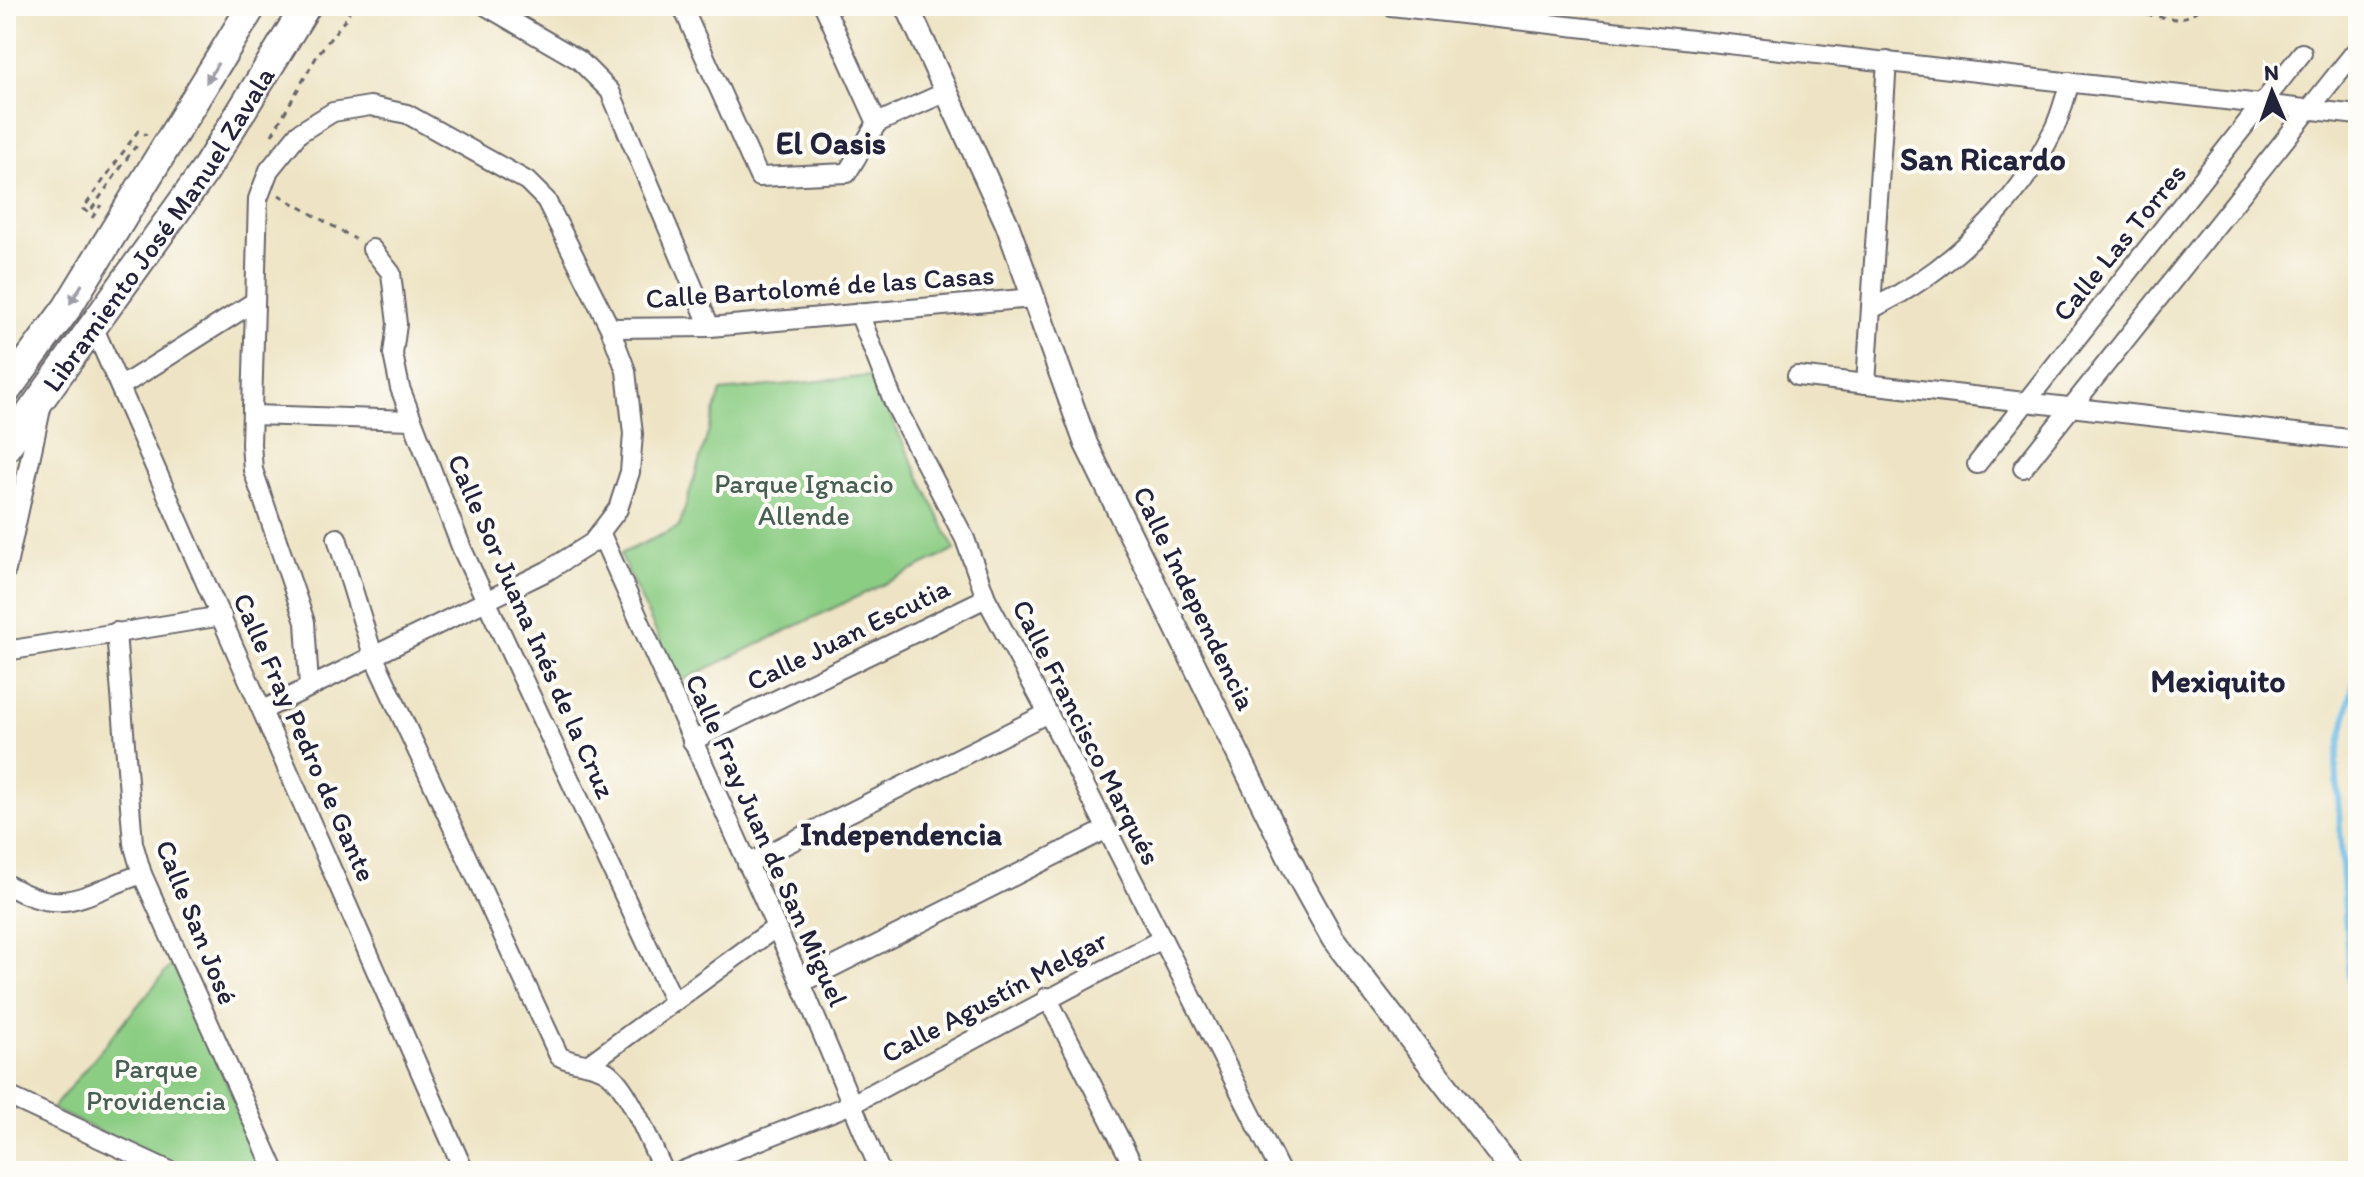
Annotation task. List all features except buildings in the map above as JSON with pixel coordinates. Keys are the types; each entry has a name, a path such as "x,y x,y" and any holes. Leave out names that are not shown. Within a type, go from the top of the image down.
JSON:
{"main road":[{"name":"Libramiento José Manuel Zavala","path":"6,391 67,308 252,6"},
{"name":"Libramiento José Manuel Zavala","path":"6,447 204,172 306,6"}],"street":[{"path":"486,6 579,60 610,91 710,327"},
{"path":"682,6 759,177 847,173 877,123 946,92"},
{"path":"824,6 877,123"},
{"name":"Calle Independencia","path":"907,6 1007,224 1086,444 1326,927 1512,1171"},
{"path":"1391,6 2358,115"},
{"path":"2023,468 2358,48"},
{"name":"Calle Las Torres","path":"1977,464 2264,105 2302,53"},
{"path":"1866,384 1887,61"},
{"path":"1871,309 1909,291 1959,252 2014,192 2055,129 2070,82"},
{"path":"263,710 547,571 592,543 618,509 630,472 633,434 626,371 610,328 546,200 527,181 407,114 370,106 333,112 299,133 266,178 257,212 253,470 305,622 309,686"},
{"name":"Calle Sor Juana Inés de la Cruz","path":"372,249 391,273 397,324 393,354 400,388 484,601 674,1002"},
{"name":"Calle Bartolomé de las Casas","path":"610,328 710,327 1033,298"},
{"path":"120,387 254,302"},
{"name":"Calle Francisco Marqués","path":"859,313 894,403 965,539 986,598 1048,713 1280,1171"},
{"name":"Calle Fray Pedro de Gante","path":"93,326 464,1171"},
{"path":"1797,376 2358,440"},
{"path":"6,570 44,392"},
{"path":"252,415 412,420"},
{"name":"Calle Fray Juan de San Miguel","path":"600,532 801,983 880,1171"},
{"path":"337,538 373,655 559,1056 589,1064 618,1081 664,1171"},
{"name":"Calle Juan Escutia","path":"692,741 986,598"},
{"path":"6,651 222,616"},
{"name":"Calle San José","path":"116,632 133,843 142,874 275,1171"},
{"path":"747,864 1048,713"},
{"path":"801,983 1107,829"},
{"path":"6,884 36,900 60,904 142,874"},
{"path":"589,1064 775,928"},
{"name":"Calle Agustín Melgar","path":"682,1171 852,1104 1047,997 1162,939"},
{"path":"1047,997 1136,1171"},
{"path":"6,1095 170,1171"}],"path":[{"path":"350,6 348,16 318,54 274,127 267,152 266,178 372,249"},
{"path":"2087,6 2176,19 2189,16 2203,6"},
{"path":"92,218 138,149 135,147 89,213 83,209 129,143"}],"green space":[{"name":"Parque Ignacio Allende","path":"871,376 955,550 679,682 620,554 679,527 721,391"},
{"name":"Parque Providencia","path":"172,964 267,1171 185,1171 52,1109"}],"waterway":[{"path":"2358,663 2336,762 2350,996 2358,1035"}],"district":[{"name":"El Oasis","path":"831,143"},
{"name":"San Ricardo","path":"1983,159"},
{"name":"Mexiquito","path":"2218,681"},
{"name":"Independencia","path":"901,834"}]}
